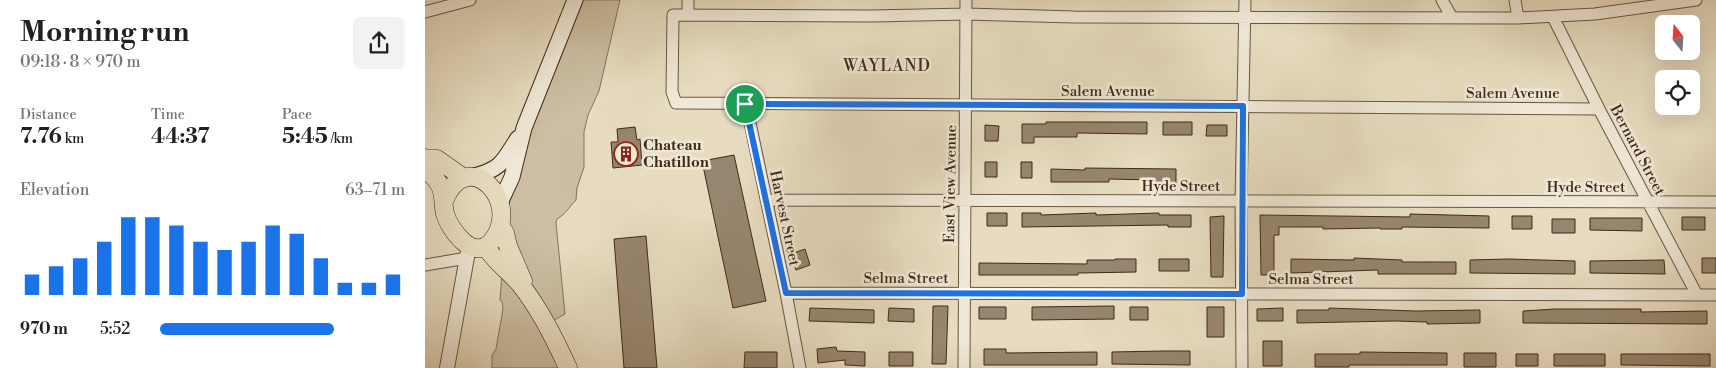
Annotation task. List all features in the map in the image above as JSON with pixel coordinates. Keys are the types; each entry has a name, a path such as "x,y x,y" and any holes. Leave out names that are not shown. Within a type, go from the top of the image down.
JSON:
{"main road":[{"path":"500,203 512,177 524,128 575,0"},
{"path":"444,201 447,192 457,182 500,166 524,128"},
{"path":"474,250 497,234 500,225 500,203 496,192 483,179 469,177 437,159 425,159 428,170 437,179 442,190 445,214 455,234 474,250 493,258 523,284"},
{"path":"500,225 505,233 523,284 551,332 568,368"}],"street":[{"path":"425,12 470,0"},
{"path":"688,0 688,15 872,16 967,14 1074,17 1451,16 1518,18 1553,17 1620,5 1696,0"},
{"name":"East View Avenue","path":"964,368 967,0"},
{"path":"1242,368 1241,201 1245,0"},
{"path":"1441,0 1451,16"},
{"path":"1515,0 1518,18"},
{"name":"Salem Avenue","path":"688,15 673,15 672,92 676,103 1599,109"},
{"name":"Bernard Street","path":"1553,17 1697,295"},
{"name":"Harvest Street","path":"745,104 786,293 800,368"},
{"name":"Hyde Street","path":"766,200 1716,202"},
{"path":"425,265 474,250 447,368"},
{"name":"Selma Street","path":"786,293 1716,295"}],"shaded area":[{"path":"575,0 620,0 599,91 588,115 584,132 584,167 577,188 576,200 557,219 556,223 565,314 547,324 568,368 492,368 492,355 496,349 503,309 500,300 505,232 512,186"}],"building":[{"path":"1046,122 1147,122 1147,134 1077,133 1077,137 1034,137 1034,143 1022,143 1022,124 1046,124"},
{"path":"1163,122 1192,122 1192,135 1163,135"},
{"path":"985,125 999,126 998,141 985,141"},
{"path":"1207,125 1227,125 1227,136 1206,136"},
{"name":"Chateau Chatillon","path":"635,127 637,140 640,139 642,165 613,168 611,142 618,142 617,129"},
{"path":"734,155 766,301 733,308 702,161"},
{"path":"985,162 997,162 997,177 985,177"},
{"path":"1021,162 1032,162 1032,178 1021,178"},
{"path":"1085,168 1176,169 1176,183 1152,182 1152,180 1109,179 1109,182 1051,182 1051,169 1085,170"},
{"path":"987,213 1007,213 1007,226 987,226"},
{"path":"1022,213 1041,213 1041,215 1159,213 1159,215 1191,215 1191,227 1168,227 1168,225 1022,227"},
{"path":"1410,214 1489,216 1489,228 1402,227 1402,229 1323,229 1323,227 1279,227 1279,235 1274,235 1274,275 1261,275 1260,215 1410,217"},
{"path":"1224,216 1223,277 1211,277 1210,217"},
{"path":"1512,216 1532,216 1532,229 1512,229"},
{"path":"1682,217 1705,217 1705,230 1682,230"},
{"path":"1590,218 1642,218 1642,231 1590,230"},
{"path":"1552,219 1575,219 1575,233 1552,233"},
{"path":"646,236 657,368 624,368 614,239"},
{"path":"805,249 810,265 796,270 791,254"},
{"path":"1354,258 1402,260 1402,262 1456,262 1456,274 1378,274 1378,270 1291,273 1291,259 1354,260"},
{"path":"1702,258 1716,258 1716,273 1702,273"},
{"path":"1136,259 1136,272 1078,273 1078,275 979,275 979,263 1087,264 1087,260"},
{"path":"1159,259 1189,259 1189,271 1159,271"},
{"path":"1470,260 1575,261 1575,274 1470,273"},
{"path":"1664,260 1665,274 1590,273 1590,261"},
{"path":"933,306 948,306 946,364 932,364"},
{"path":"1114,306 1114,319 1032,320 1032,307"},
{"path":"979,307 1006,307 1006,319 979,319"},
{"path":"1130,307 1148,307 1148,320 1130,320"},
{"path":"1207,307 1224,307 1224,337 1207,337"},
{"path":"810,308 874,310 874,323 809,321"},
{"path":"889,308 914,309 914,322 888,321"},
{"path":"1283,308 1283,321 1257,321 1257,309"},
{"path":"1329,308 1416,311 1480,310 1480,323 1427,324 1427,322 1395,321 1297,323 1297,310 1329,310"},
{"path":"1641,309 1641,312 1707,311 1707,324 1523,323 1523,311"},
{"path":"1263,341 1282,341 1282,366 1263,366"},
{"path":"836,347 837,351 865,352 865,366 845,365 845,360 818,363 817,349"},
{"path":"984,349 1006,349 1006,353 1097,352 1097,365 984,365"},
{"path":"1190,351 1190,365 1112,364 1112,352"},
{"path":"745,352 777,352 777,368 744,368"},
{"path":"889,352 913,352 913,366 889,366"},
{"path":"1360,352 1447,353 1447,365 1315,367 1315,354 1360,354"},
{"path":"1464,353 1496,353 1496,367 1464,367"},
{"path":"1516,354 1538,354 1538,366 1516,366"},
{"path":"1554,354 1605,354 1605,366 1554,366"},
{"path":"1621,354 1710,354 1710,366 1621,365"}],"place":[{"name":"Chateau Chatillon","path":"626,154"}],"district":[{"name":"WAYLAND","path":"887,65"}],"route":[{"path":"745,104 1243,106 1242,294 786,293 745,104"}]}
